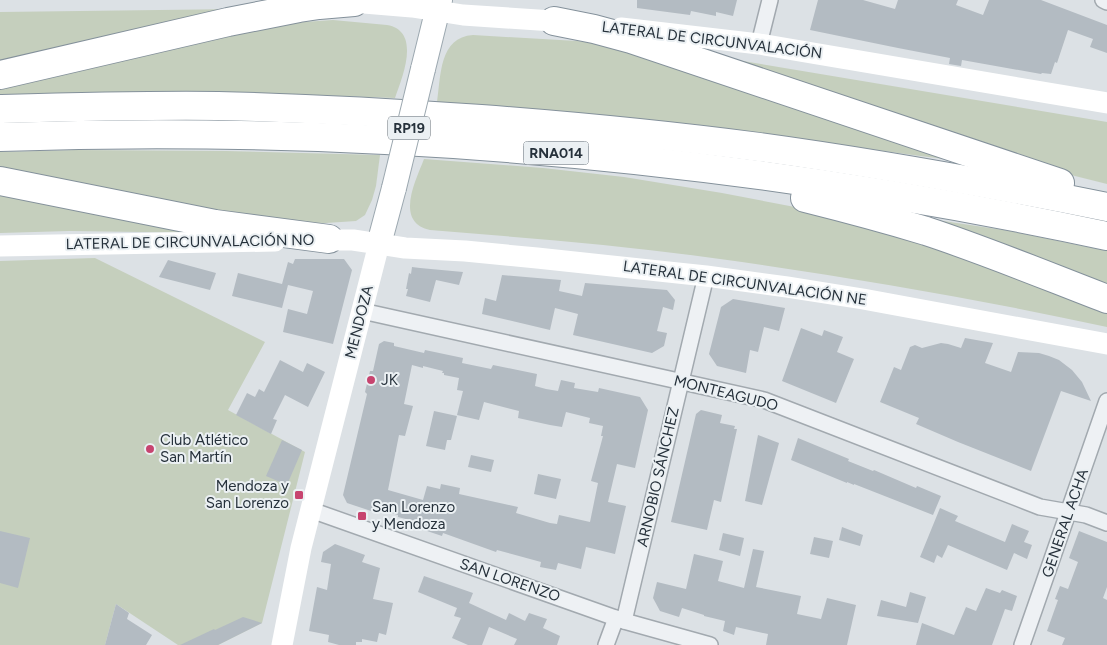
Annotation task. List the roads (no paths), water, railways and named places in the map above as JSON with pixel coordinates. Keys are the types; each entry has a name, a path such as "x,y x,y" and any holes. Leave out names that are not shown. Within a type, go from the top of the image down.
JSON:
{"highway":[{"path":"0,75 228,22 299,8 354,2"},
{"path":"554,21 631,39 1022,171 1107,197"},
{"name":"RNA014","path":"0,108 145,106 282,108 434,116 598,128 826,157 953,178 1107,207"},
{"name":"RNA014","path":"0,137 126,134 300,137 440,144 640,160 910,198 1107,236"},
{"path":"640,160 782,192 881,218 972,247 1107,299"},
{"path":"0,181 215,224 329,239"}],"main road":[{"name":"MENDOZA","path":"379,244 439,6"}],"street":[{"name":"LATERAL DE CIRCUNVALACIÓN","path":"314,0 412,7 439,6 463,15 554,21 759,44 1107,103"},
{"path":"759,44 770,0"},
{"path":"1103,0 1107,2"},
{"name":"LATERAL DE CIRCUNVALACIÓN NO","path":"0,246 329,239 379,244"},
{"name":"LATERAL DE CIRCUNVALACIÓN NE","path":"379,244 405,248 537,258 706,276 787,287 864,299 1107,344"},
{"name":"MENDOZA","path":"282,645 311,510 379,244"},
{"name":"ARNOBIO SÁNCHEZ","path":"606,645 620,619 681,382 706,276"},
{"name":"MONTEAGUDO","path":"362,311 764,400 1040,508 1086,515 1107,523"},
{"name":"GENERAL ACHA","path":"1022,645 1107,401"},
{"name":"SAN LORENZO","path":"311,510 620,619 710,645"}],"place":[{"name":"JK","path":"371,380"},
{"name":"Club Atlético San Martín","path":"150,449"},
{"name":"Mendoza y San Lorenzo","path":"299,495"},
{"name":"San Lorenzo y Mendoza","path":"362,516"}]}
